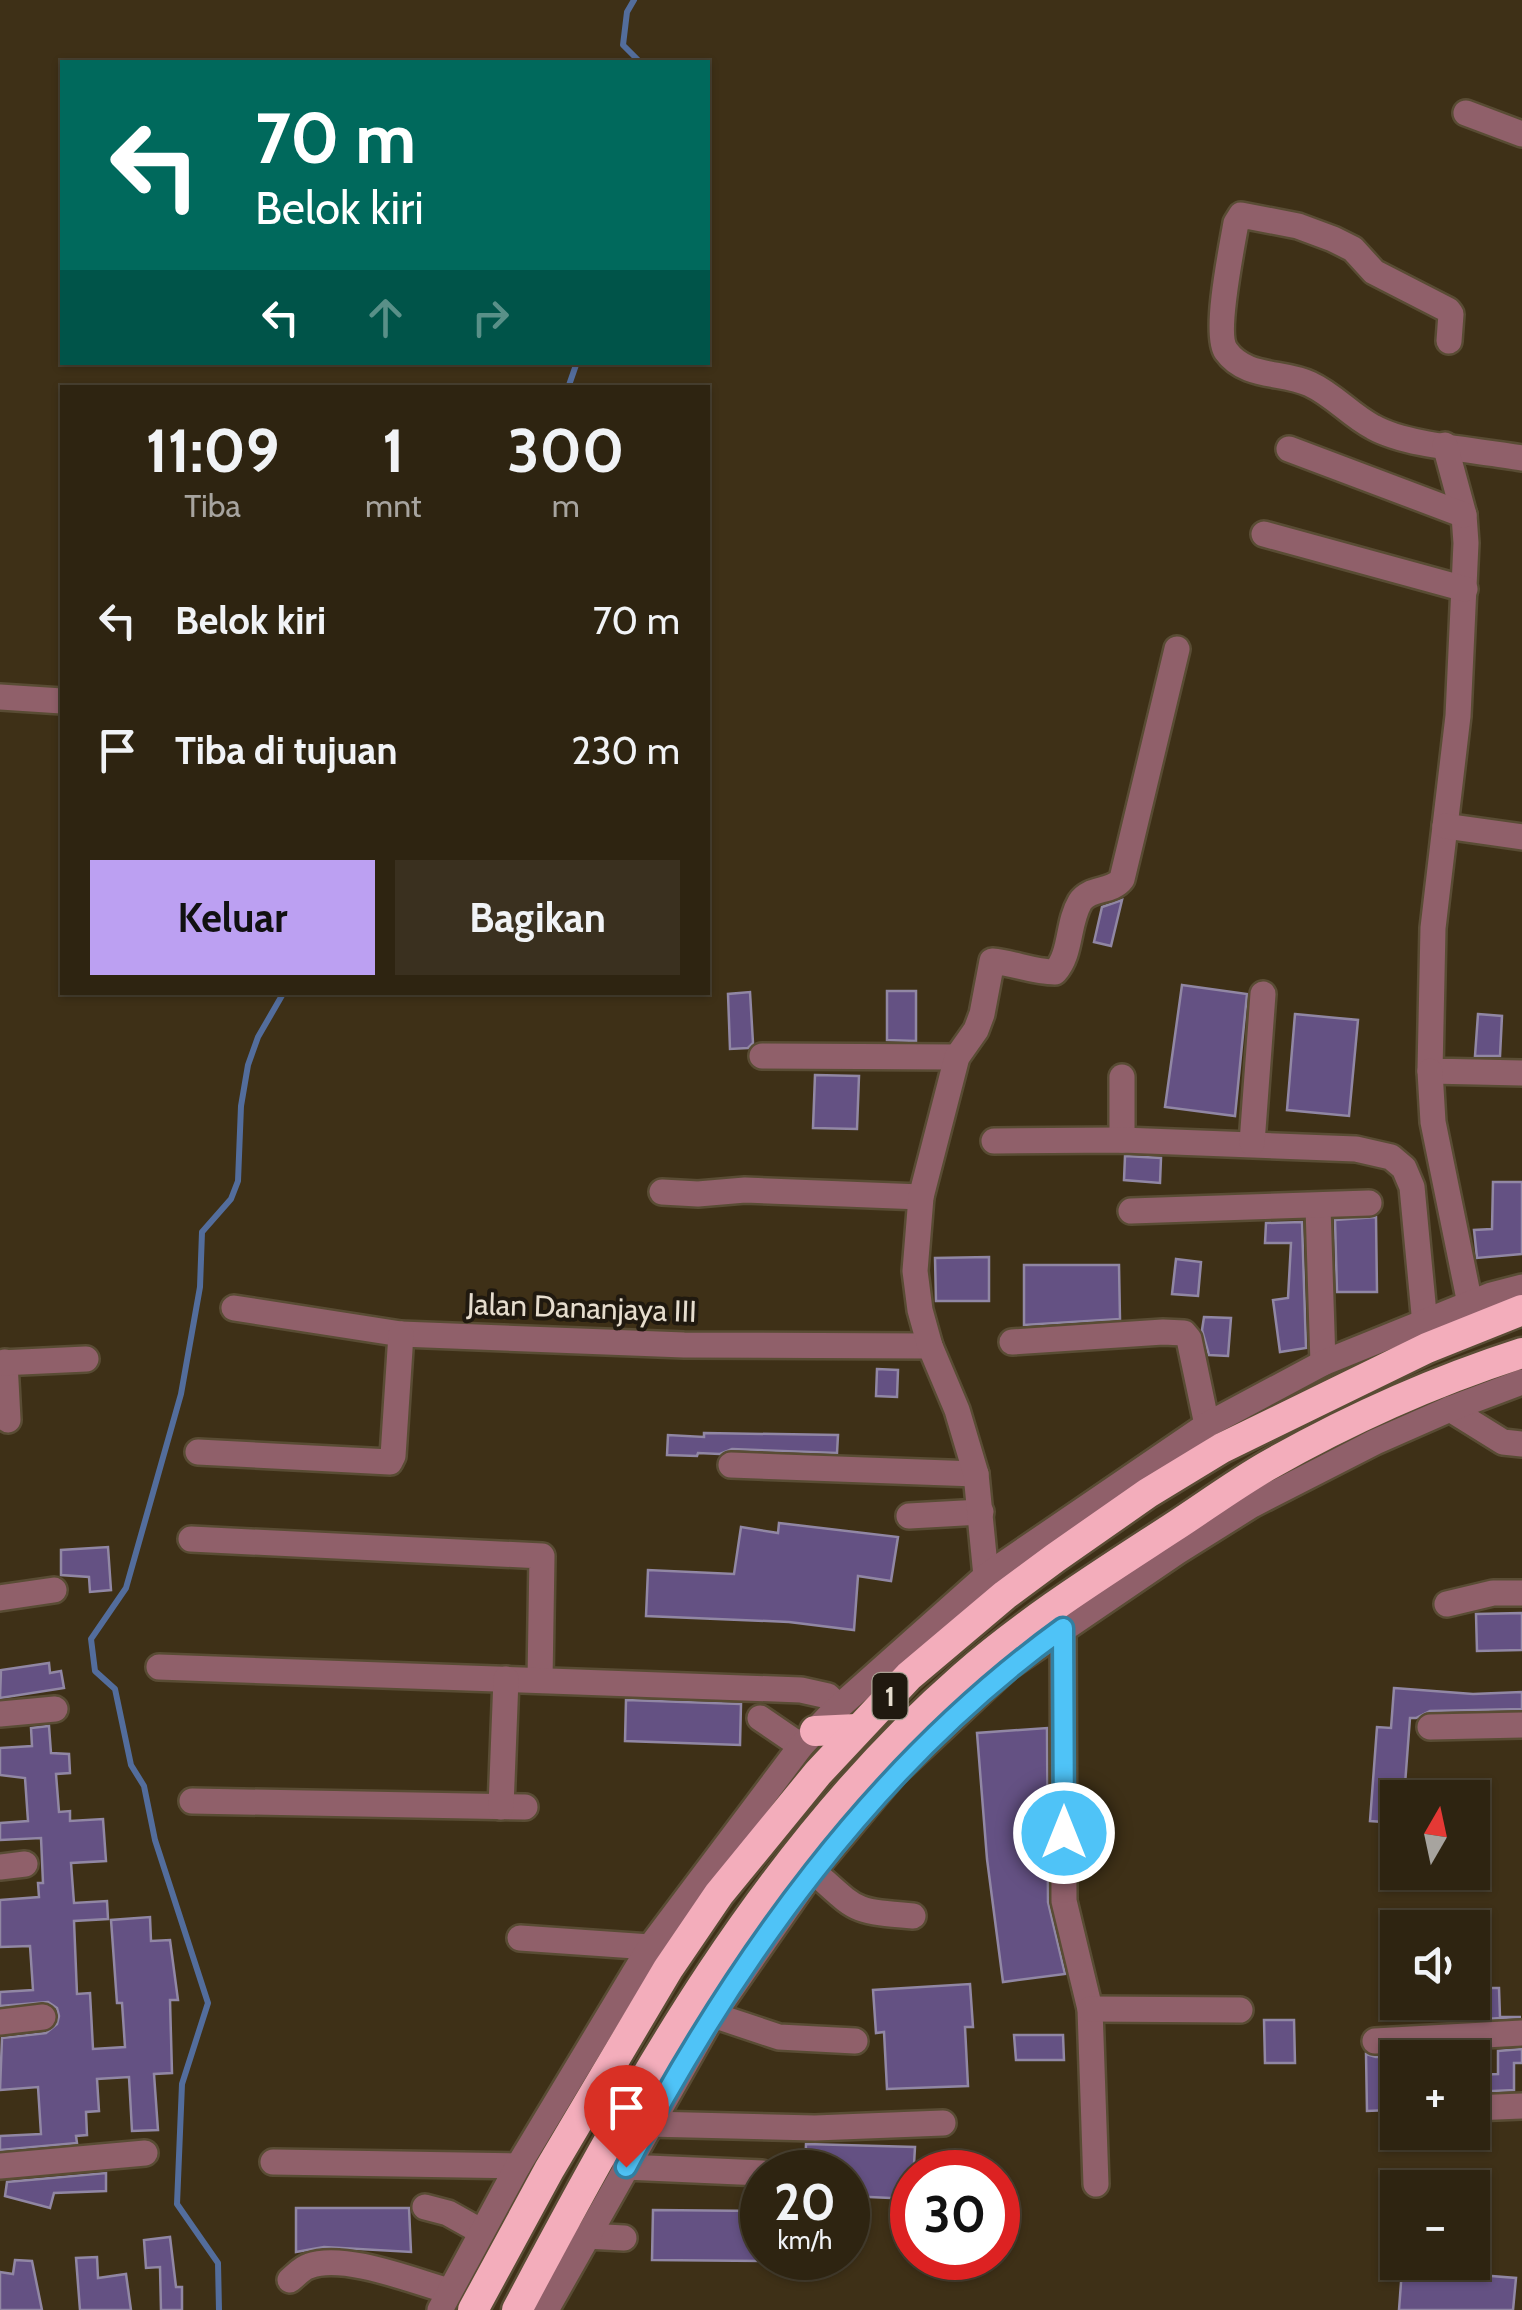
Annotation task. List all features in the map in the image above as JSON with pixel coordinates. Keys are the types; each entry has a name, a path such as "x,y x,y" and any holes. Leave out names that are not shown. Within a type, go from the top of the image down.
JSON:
{"highway":[{"name":"1","path":"454,2304 576,2124 668,1969 848,1718 909,1676 1004,1596 1148,1493 1426,1334 1522,1310"},
{"name":"1","path":"517,2310 607,2142 682,2016 744,1924 837,1803 886,1767 962,1678 1070,1593 1266,1466 1336,1447 1482,1366 1522,1353"},
{"path":"808,1738 848,1718"},
{"path":"576,2124 607,2142"}],"street":[{"path":"1466,112 1522,134"},
{"path":"1448,341 1448,310 1374,272 1353,249 1298,226 1252,214 1241,215 1236,222 1222,339 1226,350 1243,365 1264,374 1308,382 1373,428 1410,440 1522,458"},
{"path":"1445,445 1464,514 1464,589 1458,716 1432,928 1430,1071 1434,1122 1470,1304"},
{"path":"1290,449 1464,514"},
{"path":"1264,534 1464,589"},
{"path":"986,1576 976,1474 920,1310 915,1271 921,1197 957,1057 982,1014 992,961 1055,972 1065,957 1080,902 1122,880 1177,649"},
{"path":"0,696 60,700"},
{"path":"1444,826 1522,836"},
{"path":"1252,1143 1263,994"},
{"path":"762,1056 957,1057"},
{"path":"1430,1071 1522,1072"},
{"path":"1122,1077 1122,1140"},
{"path":"994,1140 1252,1143 1367,1150 1391,1157 1404,1168 1412,1188 1426,1334"},
{"path":"662,1192 745,1190 921,1197"},
{"path":"1131,1211 1369,1203"},
{"path":"1318,1207 1324,1363"},
{"path":"158,1667 801,1690 828,1696 848,1718 986,1576 1206,1425 1324,1363 1426,1334 1470,1304 1522,1287"},
{"name":"Jalan Dananjaya III","path":"234,1308 401,1334 684,1345 930,1346"},
{"path":"198,1452 390,1462 401,1334"},
{"path":"1012,1342 1184,1334 1189,1340 1206,1425"},
{"path":"8,1420 3,1362 86,1359"},
{"path":"546,2310 713,2015 886,1767 1008,1667 1336,1447 1522,1382"},
{"path":"1450,1409 1503,1442 1522,1444"},
{"path":"732,1465 976,1474"},
{"path":"909,1516 981,1512"},
{"path":"191,1539 542,1556 540,1680"},
{"path":"0,1598 54,1590"},
{"path":"1447,1604 1493,1594 1522,1593"},
{"path":"1063,1628 1064,1902 1090,2009 1096,2184"},
{"path":"192,1800 512,1807 506,1679"},
{"path":"0,1714 55,1709"},
{"path":"290,2280 306,2266 326,2262 358,2266 454,2304 482,2232 518,2166 650,1947 808,1738 760,1718"},
{"path":"1430,1727 1522,1726"},
{"path":"813,1871 852,1906 868,1912 913,1916"},
{"path":"520,1938 650,1947"},
{"path":"1090,2009 1240,2010"},
{"path":"713,2015 780,2038 856,2040"},
{"path":"0,2022 43,2017"},
{"path":"1374,2041 1522,2033"},
{"path":"1490,2107 1522,2106"},
{"path":"648,2124 815,2128 943,2123"},
{"path":"0,2166 145,2153"},
{"path":"273,2162 518,2166"},
{"path":"626,2167 740,2171"},
{"path":"425,2206 448,2212 482,2232"},
{"path":"586,2236 624,2238"}],"building":[{"path":"1122,900 1111,946 1094,942 1102,907"},
{"path":"1182,985 1247,994 1235,1116 1165,1107"},
{"path":"887,991 916,991 916,1041 887,1040"},
{"path":"750,992 753,1043 748,1048 730,1049 728,994"},
{"path":"1295,1014 1358,1020 1349,1116 1287,1110"},
{"path":"1478,1014 1502,1016 1500,1056 1475,1056"},
{"path":"815,1075 859,1076 857,1129 813,1128"},
{"path":"1125,1156 1161,1158 1160,1183 1124,1180"},
{"path":"1493,1182 1522,1182 1522,1254 1477,1258 1474,1230 1492,1229"},
{"path":"1376,1217 1377,1292 1337,1292 1335,1220"},
{"path":"1302,1222 1306,1348 1280,1352 1273,1300 1288,1298 1291,1243 1265,1243 1266,1223"},
{"path":"989,1257 989,1301 936,1301 935,1258"},
{"path":"1176,1259 1201,1262 1198,1296 1172,1294"},
{"path":"1024,1265 1119,1265 1120,1319 1024,1325"},
{"path":"1204,1317 1231,1318 1228,1356 1209,1355 1202,1330"},
{"path":"877,1369 898,1370 897,1397 876,1396"},
{"path":"704,1433 838,1435 837,1453 732,1449 720,1454 667,1455 668,1435 704,1437"},
{"path":"779,1523 898,1537 891,1581 858,1576 854,1630 789,1622 646,1616 648,1570 734,1574 741,1527 778,1533"},
{"path":"108,1547 111,1590 90,1592 89,1577 61,1575 61,1550"},
{"path":"1522,1613 1522,1650 1477,1651 1476,1614"},
{"path":"49,1663 50,1673 61,1671 64,1688 0,1698 1,1670"},
{"path":"1394,1688 1473,1694 1522,1692 1522,1709 1430,1711 1410,1718 1405,1780 1380,1780 1380,1822 1370,1821 1377,1727 1391,1728"},
{"path":"626,1700 741,1704 740,1745 625,1741"},
{"path":"49,1726 51,1753 69,1754 70,1773 56,1774 59,1812 70,1811 70,1821 103,1819 106,1861 71,1863 74,1903 107,1901 108,1919 74,1921 77,1994 90,1993 93,2049 125,2047 122,2003 117,2003 111,1920 150,1917 151,1941 170,1940 178,2000 170,2000 172,2073 154,2074 158,2130 132,2131 129,2077 97,2079 99,2111 86,2112 87,2135 76,2136 77,2143 0,2150 0,2136 41,2134 38,2087 0,2090 2,2038 46,2033 57,2024 59,2016 57,2008 48,2002 0,2006 0,1992 33,1990 30,1946 0,1947 0,1900 39,1897 38,1883 43,1883 41,1838 0,1840 0,1823 28,1821 25,1778 0,1775 0,1748 32,1746 31,1728"},
{"path":"1047,1728 1048,1902 1065,1974 1003,1982 987,1859 977,1733"},
{"path":"970,1984 973,2027 965,2027 968,2086 887,2089 884,2032 876,2033 873,1990"},
{"path":"1490,1988 1499,1988 1500,2017 1521,2017 1490,2019"},
{"path":"1264,2020 1294,2020 1295,2063 1265,2063"},
{"path":"1014,2035 1063,2035 1064,2060 1016,2060"},
{"path":"1522,2049 1522,2063 1514,2063 1514,2090 1490,2091 1490,2074 1498,2074 1498,2051"},
{"path":"1366,2054 1380,2057 1380,2110 1367,2111"},
{"path":"806,2144 915,2147 890,2150 890,2198 870,2197 870,2150 806,2150"},
{"path":"106,2173 106,2191 54,2193 50,2208 5,2196 7,2182"},
{"path":"296,2208 409,2208 411,2252 324,2247 296,2252"},
{"path":"653,2210 740,2211 740,2261 652,2260"},
{"path":"170,2237 176,2287 182,2287 182,2310 161,2310 160,2267 146,2268 144,2240"},
{"path":"97,2257 98,2278 126,2274 131,2310 80,2310 76,2258"},
{"path":"15,2260 32,2261 42,2310 0,2310 0,2272 13,2274"},
{"path":"1516,2278 1513,2310 1399,2310 1401,2280"}],"waterway":[{"path":"634,0 627,12 623,45 638,60"},
{"path":"569,385 576,365"},
{"path":"219,2310 218,2263 177,2204 182,2084 208,2003 155,1840 144,1786 131,1765 115,1689 95,1671 91,1639 126,1588 181,1394 200,1287 202,1232 231,1199 238,1181 241,1106 248,1065 258,1037 282,995"}],"route":[{"path":"626,2167 695,2042 813,1871 894,1774 1008,1667 1063,1628 1064,1833"}]}
